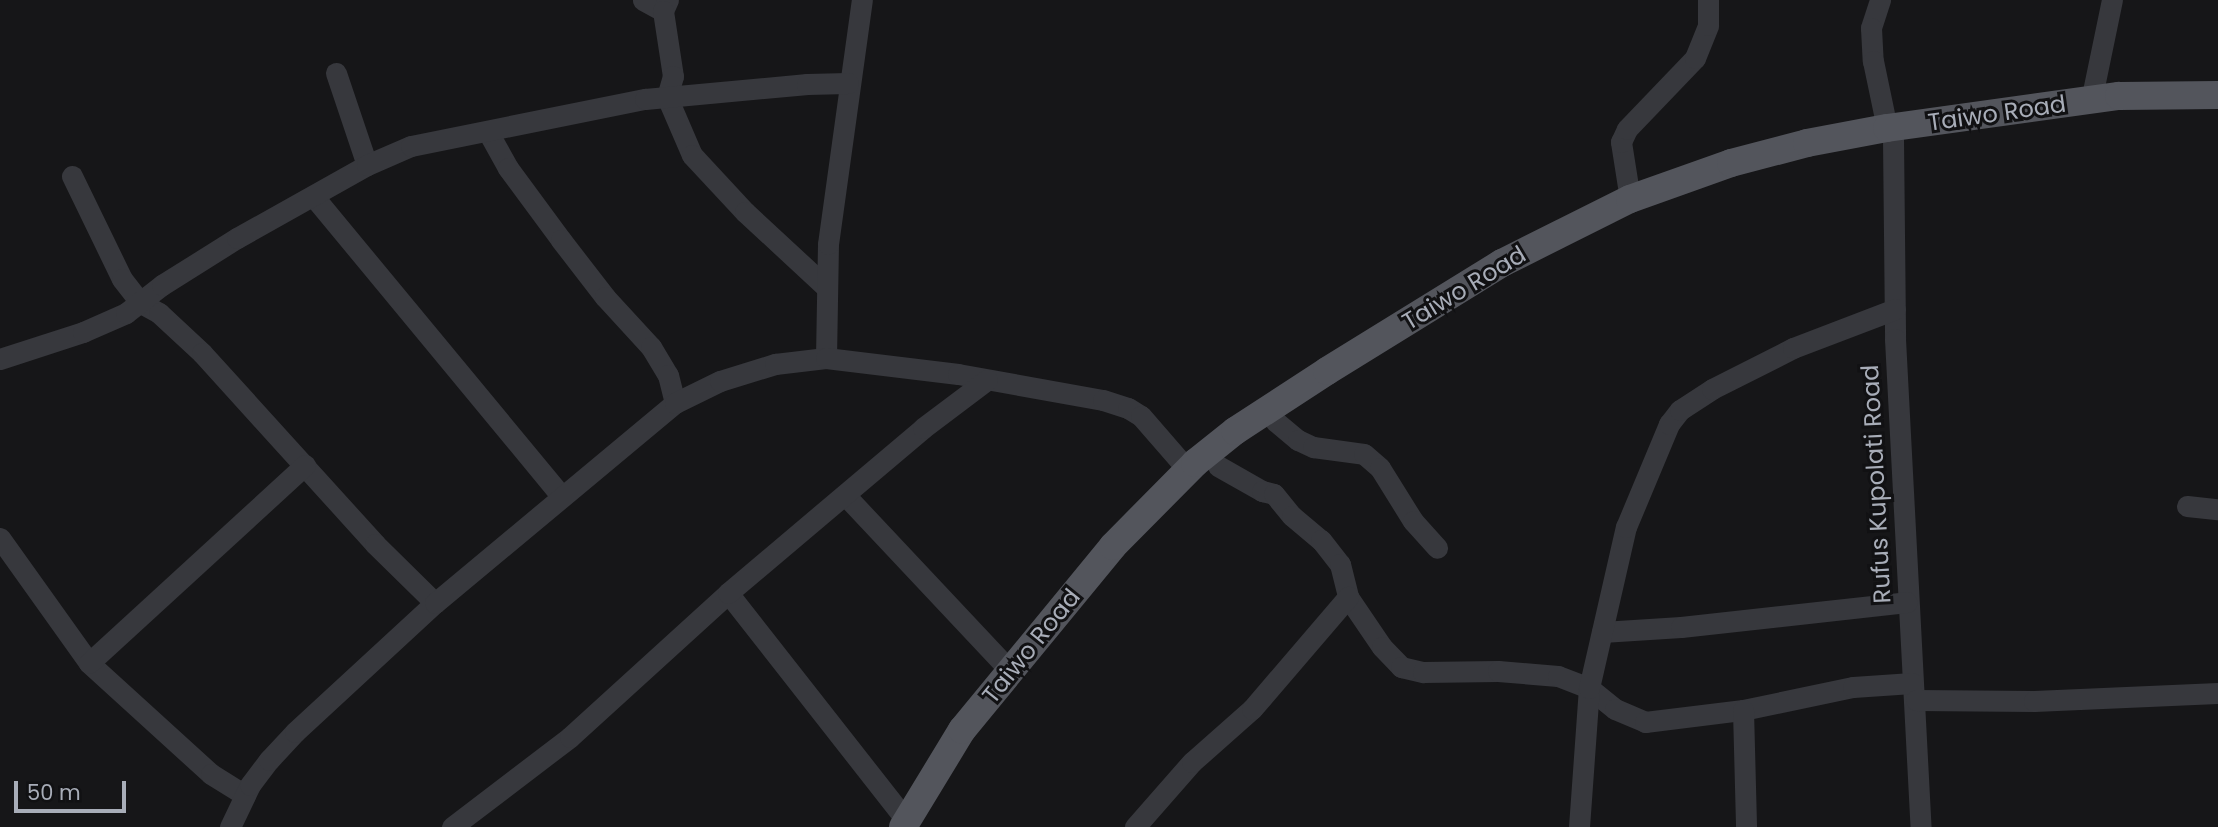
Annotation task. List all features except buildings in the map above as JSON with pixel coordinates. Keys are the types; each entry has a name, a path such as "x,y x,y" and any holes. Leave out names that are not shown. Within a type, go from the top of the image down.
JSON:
{"main road":[{"name":"Taiwo Road","path":"910,825 969,744 1063,628 1181,499 1218,466 1275,421 1400,340 1569,240 1738,172 1890,134 2119,96 2218,95"},
{"name":"Taiwo Road","path":"910,825 962,730 1113,546 1188,470 1235,431 1502,263 1630,199 1731,163 1807,143 2104,110 2218,109"}],"street":[{"path":"643,0 665,5 673,75 667,97 692,155 745,212 826,287"},
{"path":"826,358 828,244 848,83 862,0"},
{"path":"1630,199 1621,142 1627,129 1695,58 1708,25 1708,0"},
{"name":"Rufus Kupolati Road","path":"1880,0 1871,28 1890,134 1907,602 1921,827"},
{"path":"2091,101 2112,0"},
{"path":"336,73 368,164"},
{"path":"0,359 83,332 126,313 162,285 237,237 314,197 368,164 411,146 564,114 667,97 807,84 848,83"},
{"path":"488,132 508,168 561,240 605,297 651,347 668,375 675,403"},
{"path":"72,176 122,279 141,303 177,328 375,544 435,603"},
{"path":"314,197 561,496"},
{"path":"1579,827 1589,688 1626,527 1669,424 1680,410 1712,389 1793,348 1895,309"},
{"path":"230,827 245,795 269,760 295,732 435,603 675,403 720,381 775,364 826,358 987,380 1102,400 1128,408 1141,416 1188,470"},
{"path":"452,827 570,737 728,593 923,428 987,380"},
{"path":"1275,421 1298,440 1313,447 1364,454 1380,468 1413,521 1437,548"},
{"path":"89,663 305,465"},
{"path":"1218,466 1262,491 1274,494 1292,516 1321,540 1340,565 1348,597 1382,647 1401,667 1423,672 1498,671 1558,676 1589,688 1615,709 1645,722 1743,710 1853,687 2034,701 2218,694"},
{"path":"845,495 1010,671"},
{"path":"2187,506 2218,509"},
{"path":"0,538 89,663 211,774 245,795"},
{"path":"728,593 910,825"},
{"path":"1135,827 1192,762 1252,709 1348,597"},
{"path":"1602,632 1681,627 1907,602"},
{"path":"1743,710 1746,827"}]}
